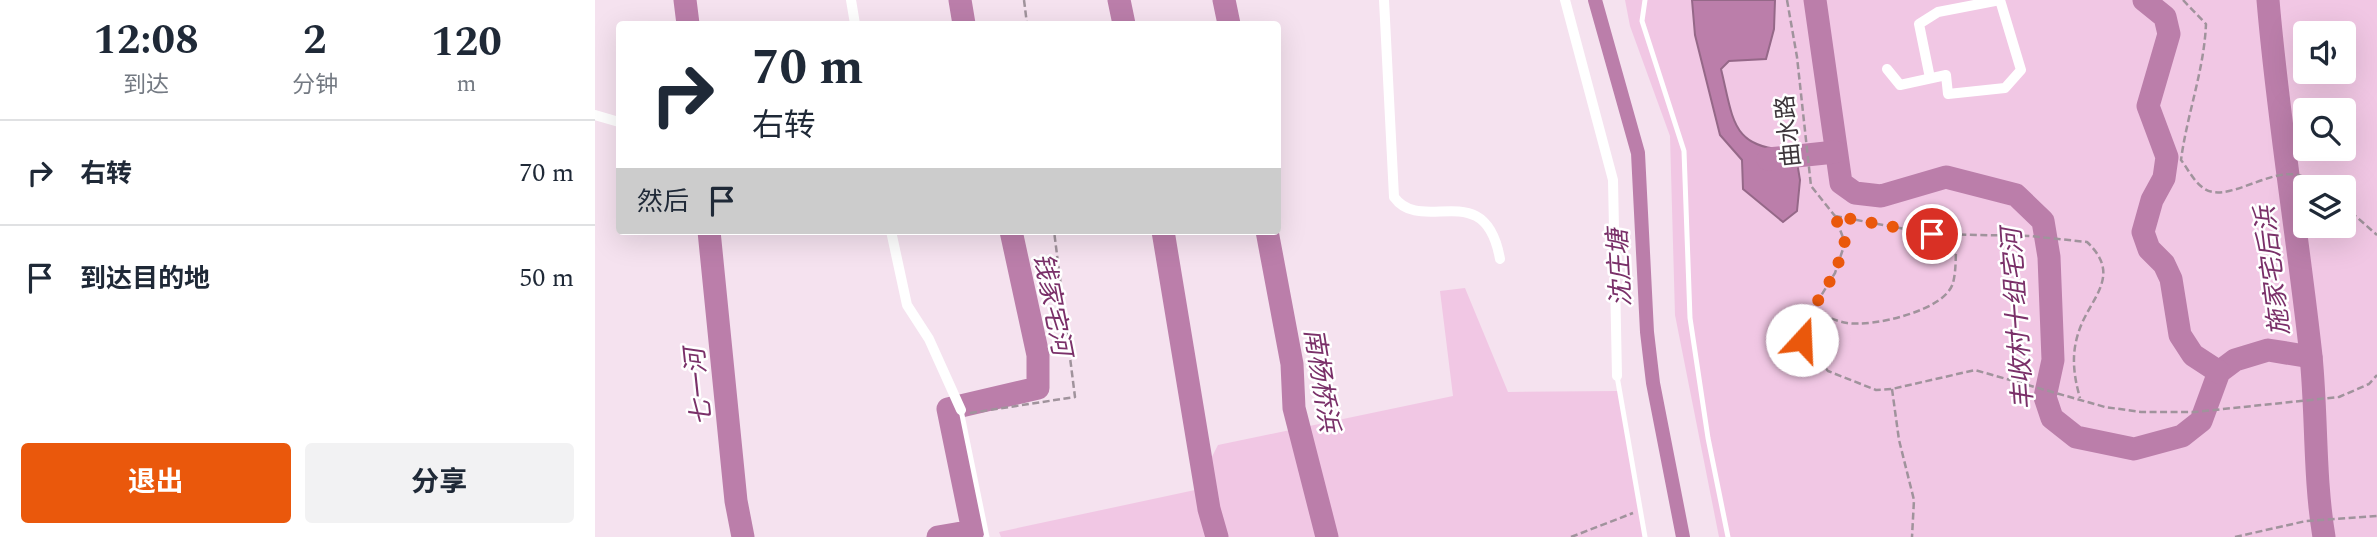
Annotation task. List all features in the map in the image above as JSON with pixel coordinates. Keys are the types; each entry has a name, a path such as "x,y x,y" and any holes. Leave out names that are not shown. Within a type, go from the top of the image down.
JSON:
{"street":[{"path":"851,0 854,21"},
{"path":"1384,0 1394,197 1399,204 1423,211 1464,211 1476,215 1497,243 1500,259"},
{"path":"1565,0 1613,180 1616,376"},
{"path":"1887,69 1900,85 1946,75 1948,94 2005,88 2021,70 2000,0 1938,12 1919,24 1930,78"},
{"path":"595,115 616,121"},
{"path":"892,235 907,305 929,339 961,408"}],"lane":[{"path":"1645,0 1642,21 1684,151 1690,318 1708,438 1728,537"},
{"path":"1616,376 1645,537"},
{"path":"961,408 987,537"}],"path":[{"path":"1024,0 1027,21"},
{"name":"曲水路","path":"1787,0 1811,186 1835,216 1845,243 1835,273 1812,310 1802,340 1828,370 1875,390 1892,389"},
{"path":"2183,0 2206,24 2205,47 2185,128 2181,160 2203,188 2215,193 2236,191 2260,178 2293,175"},
{"path":"1835,216 1906,231 2066,238 2087,242 2100,258 2103,283 2078,334 2073,361 2080,398"},
{"path":"2356,216 2377,235"},
{"path":"1812,310 1836,320 1862,324 1909,314 1937,302 1946,295 1953,283 1957,234"},
{"path":"961,408 1075,397 1054,235"},
{"path":"1912,537 1914,500 1899,440 1892,389 1975,370 2105,407 2129,411 2195,412 2339,397 2369,384 2377,375"},
{"path":"1571,537 1640,510"},
{"path":"2235,537 2306,521 2377,516"}],"shaded area":[{"path":"1625,0 2377,0 2377,537 1719,537 1675,315 1670,136 1630,26"},
{"path":"1692,0 1775,0 1774,29 1766,59 1729,61 1721,69 1733,118 1747,138 1758,145 1774,149 1795,150 1800,180 1797,211 1783,222 1743,189 1742,160 1720,135 1695,35"},
{"path":"1465,288 1508,392 1618,391 1644,537 1001,537 999,532 1195,490 1218,445 1453,396 1440,291"}],"waterway":[{"name":"七一河","path":"685,0 688,21"},
{"path":"960,0 964,21"},
{"name":"钱家宅河","path":"1119,0 1123,21"},
{"name":"南杨桥浜","path":"1224,0 1228,21"},
{"name":"沈庄塘","path":"1595,0 1638,153 1647,332 1653,383 1683,537"},
{"name":"丰收村十组宅河","path":"1815,0 1841,183 1855,193 1881,196 1946,177 2016,195 2043,221 2049,257 2053,360 2045,397 2052,418 2076,437 2134,449 2182,436 2201,421 2219,372 2235,360 2268,350 2311,357"},
{"path":"2144,0 2165,17 2169,34 2148,106 2167,157 2164,178 2152,200 2143,232 2149,249 2164,264 2171,279 2180,335 2193,355 2219,372"},
{"name":"施家宅后浜","path":"2268,0 2311,356 2324,537"},
{"path":"1768,159 1835,152"},
{"name":"七一河","path":"709,235 736,501 743,537"},
{"name":"钱家宅河","path":"938,537 973,531 948,409 1038,388 1038,355 1012,235"},
{"name":"钱家宅河","path":"1164,235 1209,509 1217,537"},
{"name":"南杨桥浜","path":"1268,235 1292,364 1294,408 1327,537"}],"route":[{"path":"1802,340 1811,312 1835,273 1845,243 1835,216 1932,234"}]}
